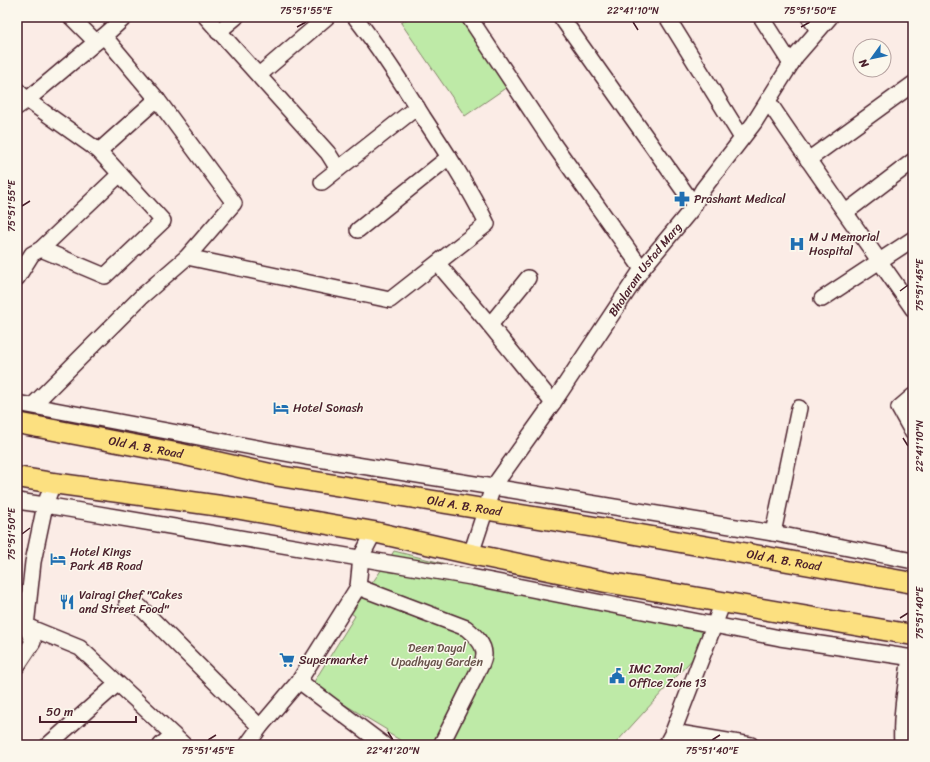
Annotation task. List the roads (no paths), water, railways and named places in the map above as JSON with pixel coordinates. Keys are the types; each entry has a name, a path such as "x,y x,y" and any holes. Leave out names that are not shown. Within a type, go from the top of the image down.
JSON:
{"main road":[{"name":"Old A. B. Road","path":"17,423 181,454 279,476 609,530 913,583"},
{"path":"17,477 236,508 374,532 606,582 913,635"}],"street":[{"path":"32,405 142,296 187,257 234,203 157,99 100,39 71,17"},
{"path":"41,249 105,276 163,221 99,151 20,99 100,39 125,17"},
{"path":"206,17 328,153 338,169"},
{"path":"218,32 236,17"},
{"path":"259,75 327,17"},
{"path":"187,257 390,300 438,264 487,224 474,197 417,107 373,40 355,17"},
{"path":"469,17 554,146 642,269"},
{"path":"561,17 694,205"},
{"path":"667,17 742,138"},
{"path":"761,17 791,64"},
{"path":"809,17 818,30"},
{"name":"Bholaram Ustad Marg","path":"471,554 493,487 553,403 642,269 691,210 703,188 742,138 768,101 796,56 830,17"},
{"path":"808,160 913,84"},
{"path":"99,151 157,99"},
{"path":"768,101 913,309"},
{"path":"322,182 417,107"},
{"path":"358,230 449,158"},
{"path":"846,212 913,161"},
{"path":"17,278 32,254 41,249 120,174"},
{"path":"822,299 913,239"},
{"path":"438,264 553,403"},
{"path":"490,325 528,278"},
{"path":"913,396 899,408 913,433"},
{"path":"17,403 306,457 772,533 913,561"},
{"path":"772,533 799,408"},
{"path":"17,666 33,642 22,625 45,505 53,483"},
{"path":"17,501 361,557 471,577 780,638 912,658 903,709 901,731 902,745"},
{"path":"247,745 260,727 299,681 358,588 361,557 374,532"},
{"path":"358,588 466,628 477,638 482,646 484,655 480,667 441,745"},
{"path":"666,745 673,732 723,602"},
{"path":"127,603 140,607 260,727"},
{"path":"22,625 80,648 178,740"},
{"path":"299,681 384,745"},
{"path":"48,745 117,684"},
{"path":"673,732 751,745"},
{"path":"161,745 178,740"}],"place":[{"name":"Prashant Medical","path":"682,199"},
{"name":"M J Memorial Hospital","path":"797,244"},
{"name":"Hotel Sonash","path":"281,408"},
{"name":"Hotel Kings Park AB Road","path":"58,559"},
{"name":"Vairagi Chef \"Cakes and Street Food\"","path":"67,602"},
{"name":"Supermarket","path":"287,660"},
{"name":"IMC Zonal Office Zone 13","path":"617,676"}],"park label":[{"name":"Deen Dayal Upadhyay Garden","path":"437,655"}]}
